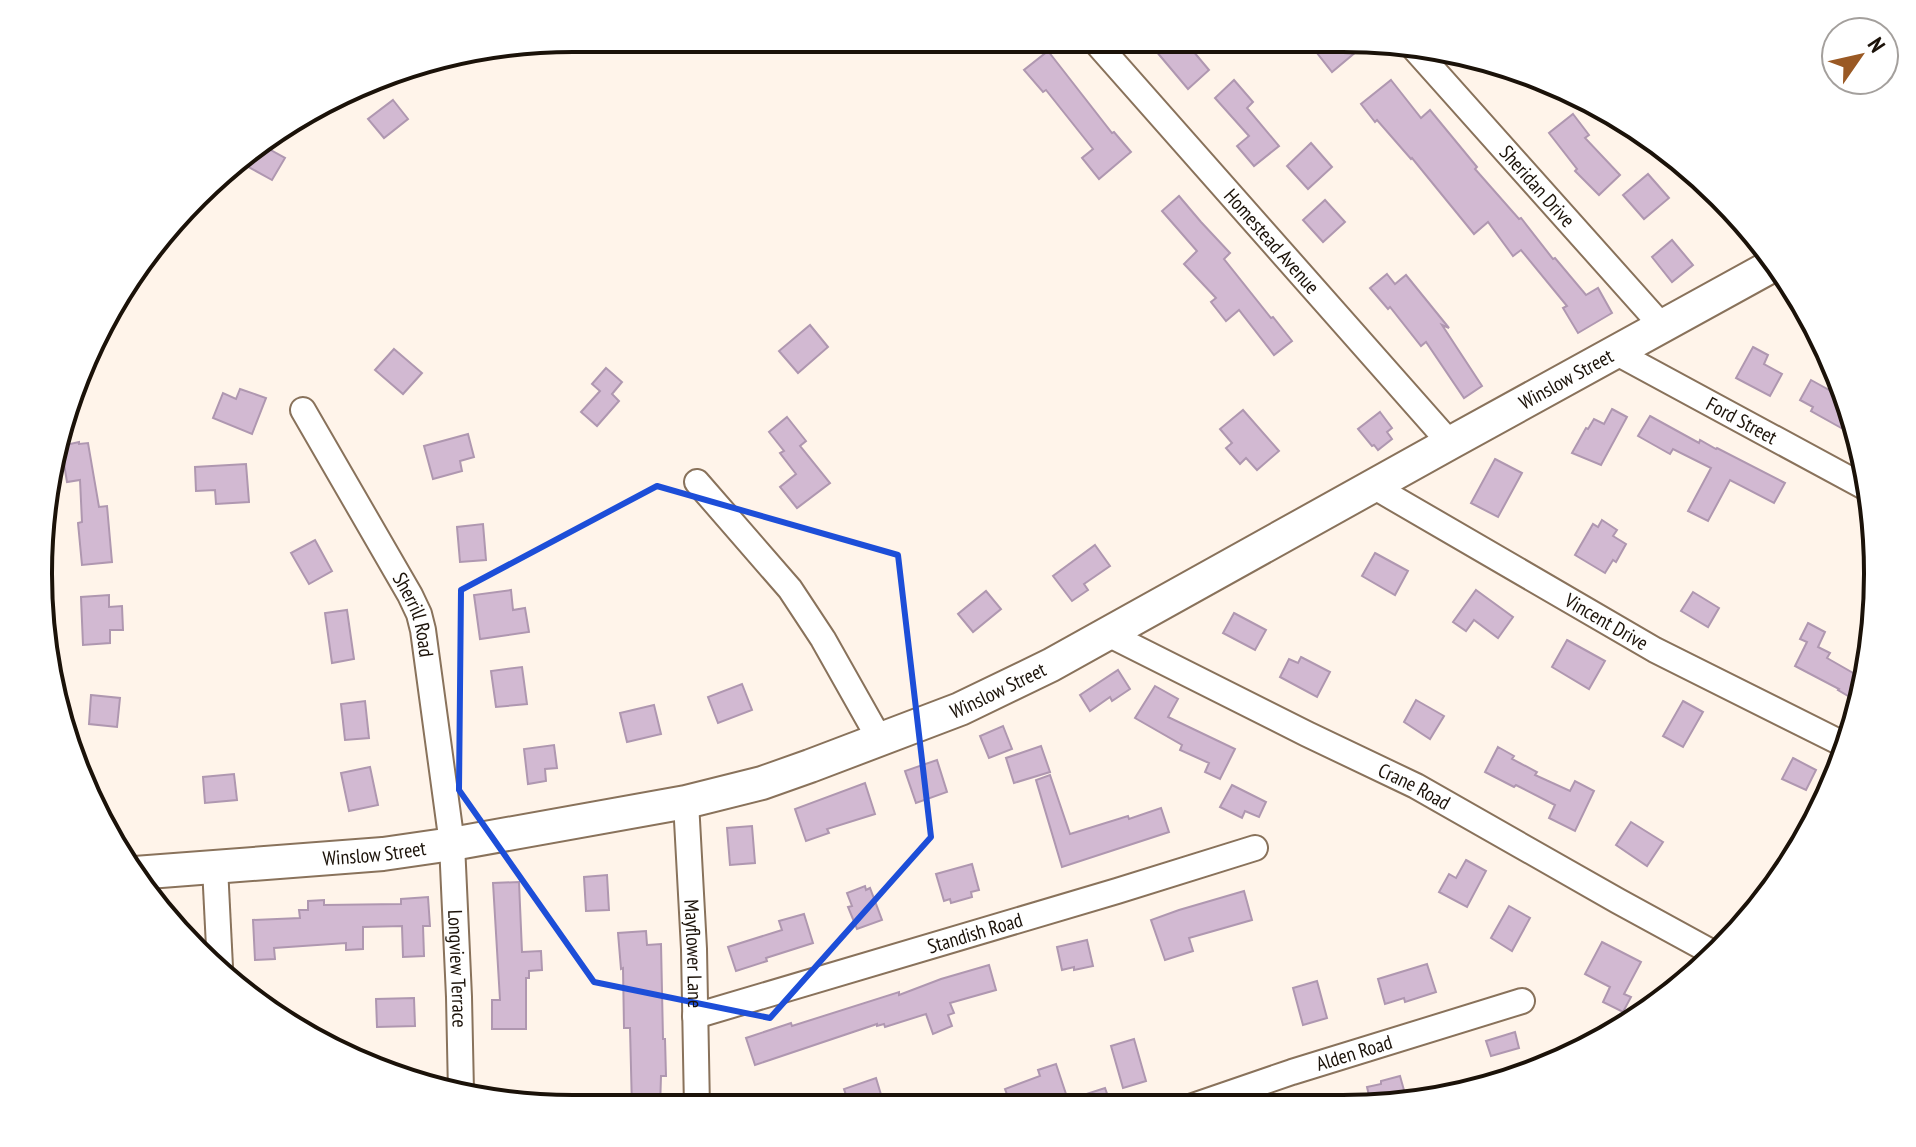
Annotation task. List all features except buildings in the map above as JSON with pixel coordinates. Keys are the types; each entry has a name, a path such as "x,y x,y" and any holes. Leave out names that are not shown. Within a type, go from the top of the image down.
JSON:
{"street":[{"name":"Homestead Avenue","path":"1104,52 1450,443"},
{"name":"Sheridan Drive","path":"1423,58 1662,326"},
{"name":"Winslow Street","path":"147,872 383,854 686,802 762,783 880,740 960,709 1051,665 1766,269"},
{"name":"Ford Street","path":"1615,352 1856,482"},
{"name":"Sherrill Road","path":"303,410 419,614 452,844"},
{"path":"697,482 790,589 829,649 880,740"},
{"name":"Vincent Drive","path":"1373,486 1655,650 1836,741"},
{"name":"Crane Road","path":"1108,634 1416,786 1705,948"},
{"name":"Mayflower Lane","path":"686,802 694,949 697,1095"},
{"name":"Longview Terrace","path":"452,844 461,1082"},
{"name":"Standish Road","path":"695,1016 1255,848"},
{"path":"215,867 219,956"},
{"name":"Alden Road","path":"1228,1095 1522,1001"}],"highlighted area":[{"path":"657,486 898,555 931,837 770,1018 594,982 459,790 461,590"}]}
